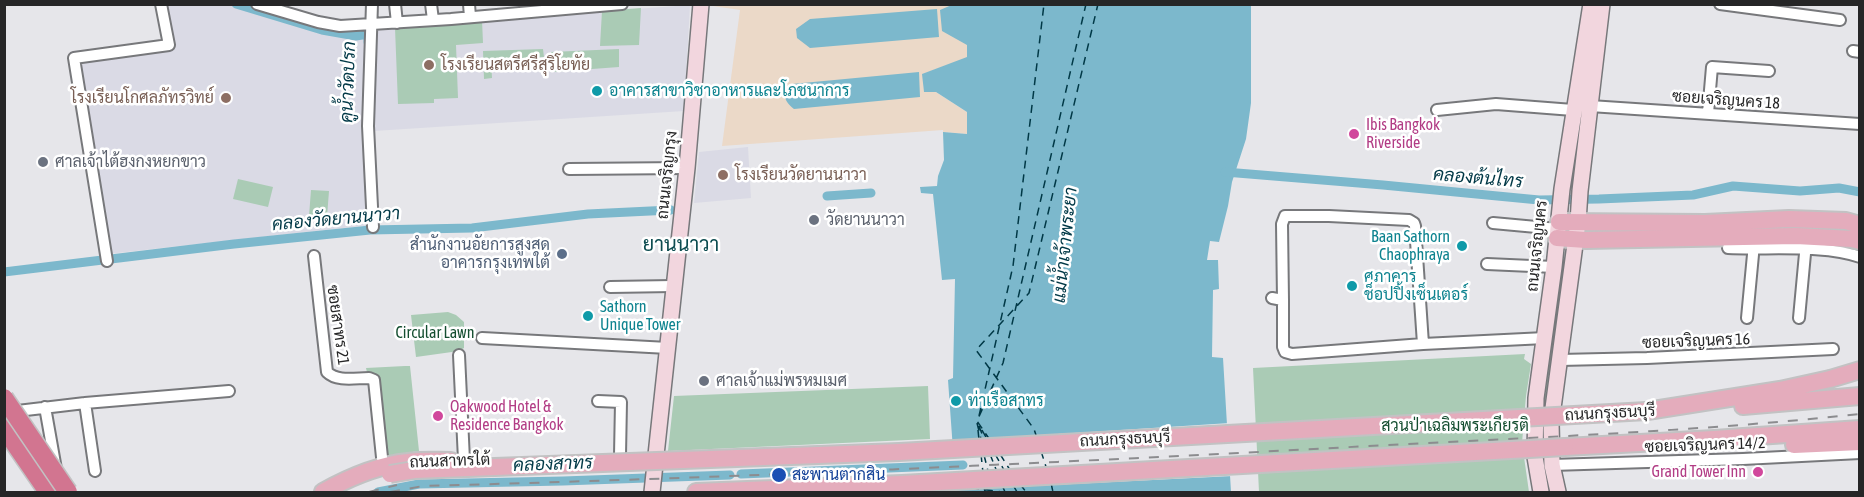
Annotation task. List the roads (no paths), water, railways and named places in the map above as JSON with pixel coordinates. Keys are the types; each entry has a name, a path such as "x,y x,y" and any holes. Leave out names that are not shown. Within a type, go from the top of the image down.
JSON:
{"highway":[{"path":"4,398 68,492"},
{"path":"4,428 48,492"}],"main road":[{"name":"ถนนเจริญกรุง","path":"652,490 687,168 701,4"},
{"name":"ถนนเจริญนคร","path":"1541,492 1535,457 1536,398 1573,110 1591,4"},
{"path":"1558,492 1552,465 1551,423 1602,4"},
{"path":"1579,206 1558,230 1575,240 1752,236 1789,219 1846,221 1860,225"},
{"path":"1579,206 1706,223 1752,236 1806,243 1852,239 1860,241"},
{"path":"1647,411 1770,391 1830,379 1860,370"},
{"name":"ถนนกรุงธนบุรี","path":"386,470 899,452 1758,405 1860,396"},
{"name":"ถนนกรุงธนบุรี","path":"1565,447 1860,429"},
{"path":"696,492 902,484 1565,447 1695,448 1860,442"},
{"name":"ถนนสาทรใต้","path":"322,492 340,482 409,462 620,455 655,460"},
{"name":"ถนนสาทรใต้","path":"341,492 386,470"}],"street":[{"path":"106,257 74,58 169,45 161,4"},
{"path":"257,4 340,26 471,17 506,9 622,4"},
{"path":"372,4 368,126 373,227"},
{"path":"395,4 397,23"},
{"path":"431,4 433,20"},
{"path":"469,4 471,17"},
{"path":"1720,4 1804,10 1840,20"},
{"path":"1708,113 1712,67 1769,70"},
{"path":"1437,110 1496,104 1573,110"},
{"name":"ซอยเจริญนคร 18","path":"1590,106 1860,124"},
{"path":"569,169 687,168"},
{"path":"1422,344 1415,226 1412,220 1285,216 1282,224 1278,299 1283,347 1286,352 1292,354 1545,338"},
{"path":"1493,223 1558,230"},
{"path":"1728,248 1752,236"},
{"path":"1747,318 1752,236"},
{"path":"1799,318 1806,243 1860,257"},
{"name":"ซอยสาทร 21","path":"314,256 327,372 337,378 369,378 374,381 386,470"},
{"path":"1487,264 1554,267"},
{"path":"610,287 674,286"},
{"path":"482,338 668,348"},
{"name":"ซอยเจริญนคร 16","path":"1560,360 1833,349"},
{"path":"459,355 464,460"},
{"path":"4,413 85,403 230,391"},
{"path":"598,401 621,402 620,455"},
{"path":"85,403 95,471"},
{"path":"45,407 60,492"},
{"name":"ซอยเจริญนคร 14/2","path":"1552,465 1860,453"},
{"path":"852,492 934,490"}],"water":[{"name":"แม่น้ำเจ้าพระยา","path":"954,4 1251,5 1251,103 1246,139 1232,182 1219,242 1210,241 1207,260 1218,260 1219,289 1213,290 1212,357 1223,358 1231,492 956,492 948,380 953,378 955,279 942,280 933,194 921,193 920,187 937,186 944,160 943,132 967,134 967,112 936,92 924,92 922,74 967,57 967,45 942,31 940,10"},
{"path":"937,9 939,37 810,48 797,38 796,29 810,19"},
{"path":"919,72 920,97 794,109 785,97 786,91 792,84"}],"waterway":[{"name":"คูน้ำวัดปรก","path":"236,4 322,30 356,36 368,34 368,42"},
{"name":"คลองต้นไทร","path":"1225,172 1539,200 1693,195 1733,186 1800,191 1839,188 1860,192"},
{"name":"คลองวัดยานนาวา","path":"827,196 871,193"},
{"name":"คลองวัดยานนาวา","path":"4,272 370,230 472,228 588,214 671,210"},
{"name":"คลองสาทร","path":"741,474 963,465"},
{"name":"คลองสาทร","path":"378,492 419,484 730,475"}],"railway":[{"path":"390,492 423,486 1106,460 1728,426 1860,414"},
{"path":"369,492 397,485"}],"place":[{"name":"โรงเรียนสตรีศรีสุริโยทัย","path":"429,65"},
{"name":"อาคารสาขาวิชาอาหารและโภชนาการ","path":"597,91"},
{"name":"โรงเรียนโกศลภัทรวิทย์","path":"226,98"},
{"name":"Ibis Bangkok Riverside","path":"1354,134"},
{"name":"ศาลเจ้าไต้ฮงกงหยกขาว","path":"43,162"},
{"name":"โรงเรียนวัดยานนาวา","path":"723,175"},
{"name":"วัดยานนาวา","path":"814,220"},
{"name":"Baan Sathorn Chaophraya","path":"1462,246"},
{"name":"สำนักงานอัยการสูงสุด อาคารกรุงเทพใต้","path":"562,254"},
{"name":"ศุภาคาร ช็อปปิ้งเซ็นเตอร์","path":"1352,286"},
{"name":"Sathorn Unique Tower","path":"588,316"},
{"name":"ศาลเจ้าแม่พรหมเมศ","path":"704,381"},
{"name":"ท่าเรือสาทร","path":"956,401"},
{"name":"Oakwood Hotel & Residence Bangkok","path":"438,416"},
{"name":"Grand Tower Inn","path":"1758,472"},
{"name":"สะพานตากสิน","path":"779,475"}],"district":[{"name":"ยานนาวา","path":"681,245"}],"park label":[{"name":"Circular Lawn","path":"435,333"},
{"name":"สวนป่าเฉลิมพระเกียรติ","path":"1455,426"}]}
